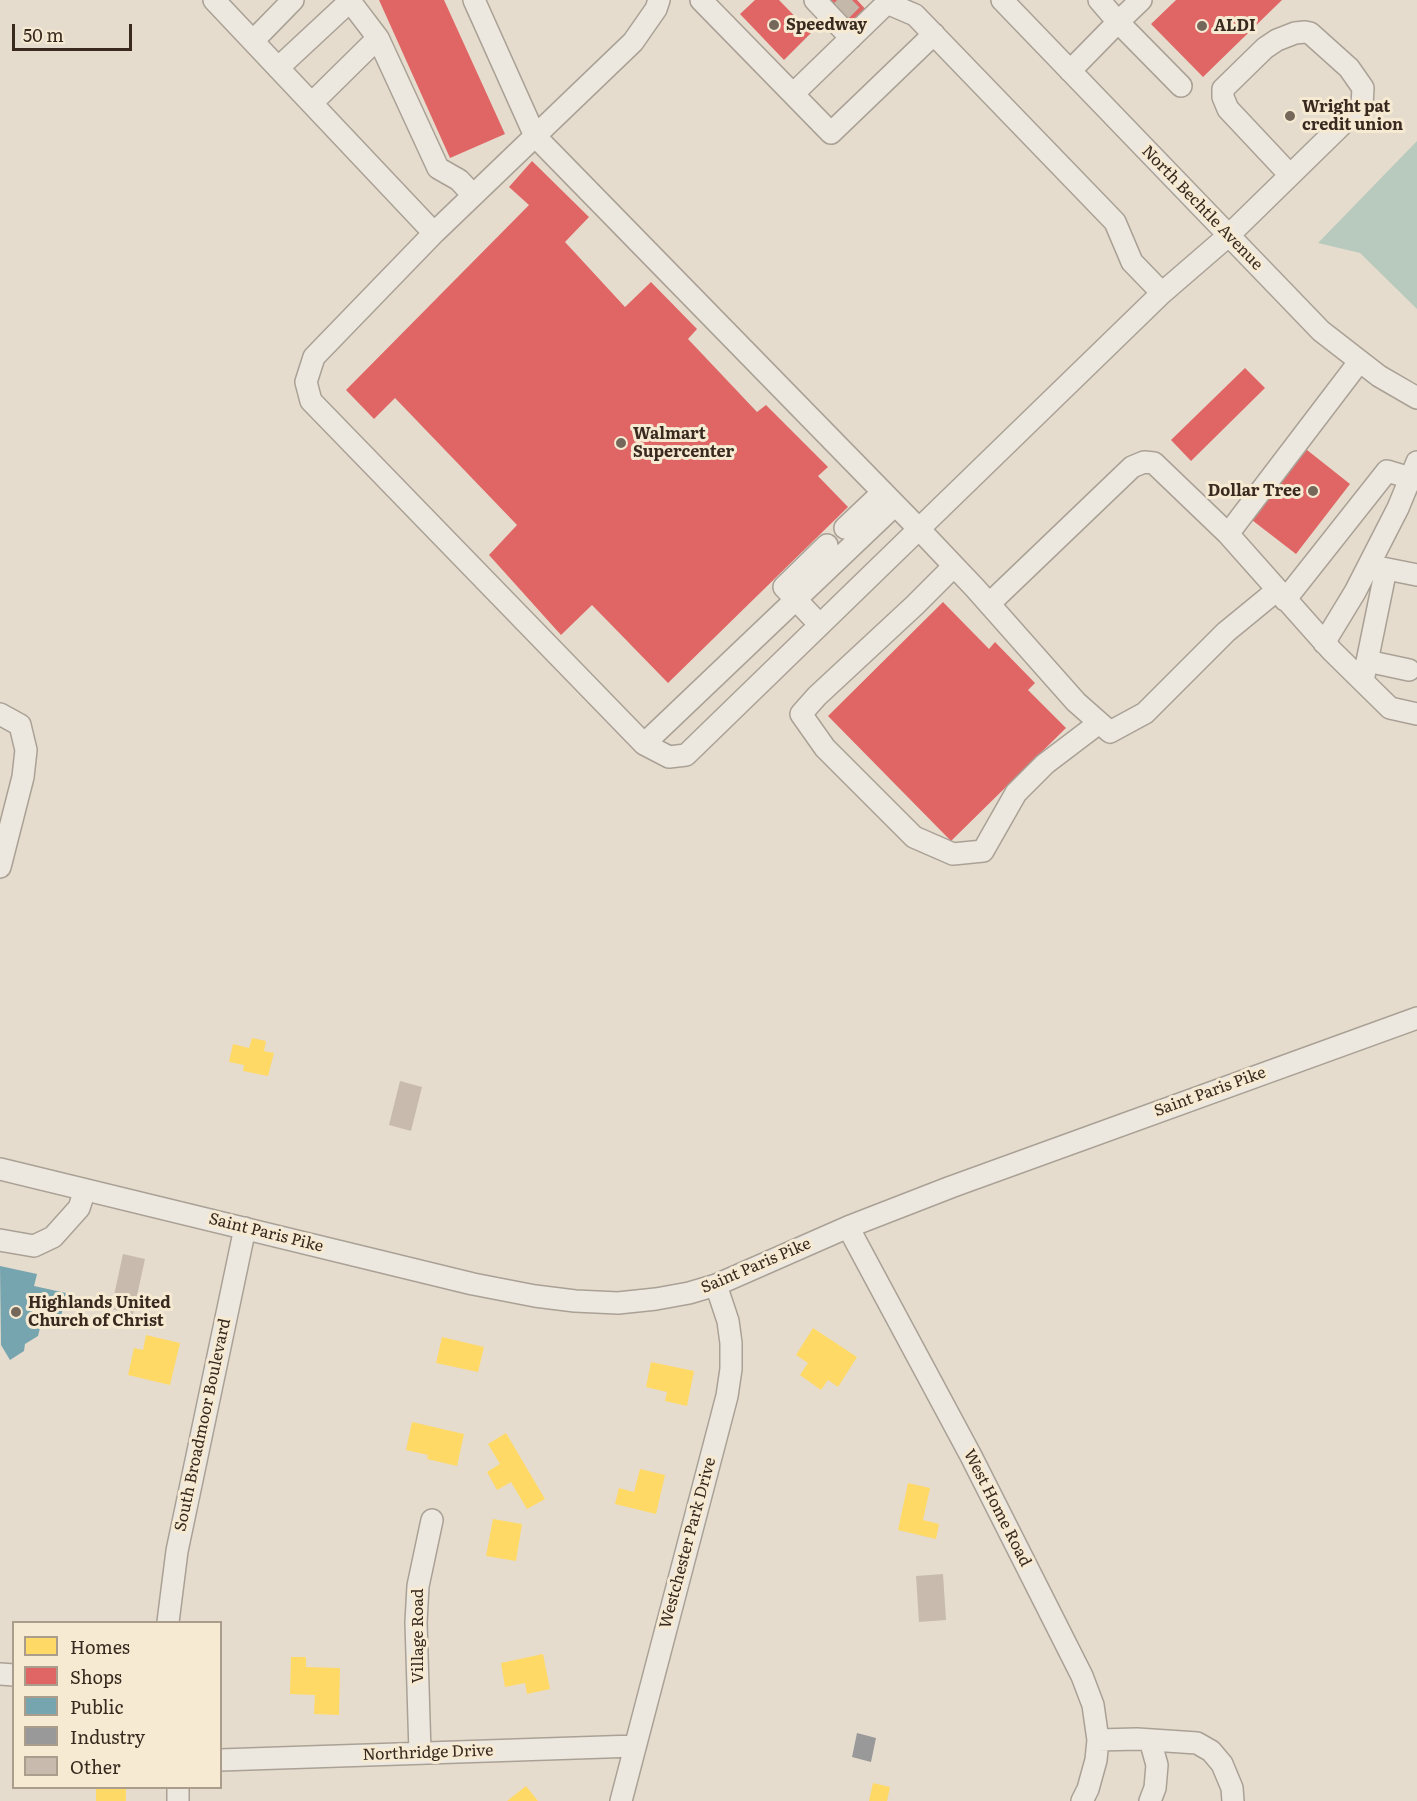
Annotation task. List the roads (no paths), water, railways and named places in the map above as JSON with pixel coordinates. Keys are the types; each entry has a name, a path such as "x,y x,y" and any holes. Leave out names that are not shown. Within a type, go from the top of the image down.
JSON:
{"street":[{"path":"214,0 434,233"},
{"path":"253,41 293,0"},
{"path":"278,68 350,0 378,38 438,168 459,180 473,195"},
{"path":"474,0 535,136 919,529 1076,702 1110,732 1145,713 1226,632 1281,596 1387,471 1415,473 1398,508 1378,567 1365,671"},
{"path":"660,0 633,42 434,233 314,357 306,382 311,401 644,744 669,756 686,755 1162,293 1228,236 1362,105 1364,88 1349,68 1310,33 1295,33 1277,40 1223,90 1222,97 1228,109 1290,175"},
{"path":"702,0 831,134 934,34"},
{"name":"North Bechtle Avenue","path":"1002,0 1321,332 1379,376 1417,398"},
{"path":"1099,0 1181,86"},
{"path":"1070,70 1142,0"},
{"path":"793,94 851,38 885,1 915,15 1115,222 1132,262 1162,293"},
{"path":"827,7 851,38"},
{"path":"312,103 378,38"},
{"path":"1227,534 1359,362"},
{"path":"989,604 1132,467 1144,462 1154,463 1227,534 1324,643 1365,671 1390,708 1417,714"},
{"path":"844,528 889,498"},
{"path":"644,744 796,599 889,498"},
{"path":"820,625 784,586 827,545"},
{"path":"954,566 817,696 801,714 825,748 914,837 953,854 983,850 1016,794 1045,764 1099,723"},
{"path":"1378,567 1417,576"},
{"path":"1324,643 1355,592 1378,567"},
{"path":"1365,671 1409,670"},
{"path":"0,714 20,725 26,750 23,777 0,867"},
{"name":"Saint Paris Pike","path":"0,1169 473,1284 574,1301 618,1302 656,1299 716,1285 848,1227 951,1187 1417,1018"},
{"path":"0,1239 34,1246 53,1237 78,1208 85,1190"},
{"name":"West Home Road","path":"848,1227 971,1456 1082,1676 1093,1705 1098,1740 1089,1789 1082,1801"},
{"name":"South Broadmoor Boulevard","path":"168,1621 177,1551 245,1228"},
{"name":"Westchester Park Drive","path":"621,1801 727,1396 731,1369 731,1343 728,1321 716,1285"},
{"name":"Village Road","path":"420,1753 416,1622 418,1586 432,1520"},
{"path":"1098,1740 1197,1743 1210,1751 1222,1764 1232,1788 1233,1801"},
{"path":"1150,1740 1157,1765 1155,1788 1150,1801"},
{"name":"Northridge Drive","path":"222,1760 636,1746"}],"tunnel":[{"path":"840,12 852,0"}],"place":[{"name":"Speedway","path":"774,25"},
{"name":"ALDI","path":"1202,26"},
{"name":"Wright pat credit union","path":"1290,116"},
{"name":"Walmart Supercenter","path":"621,443"},
{"name":"Dollar Tree","path":"1313,491"},
{"name":"Highlands United Church of Christ","path":"16,1312"}]}
